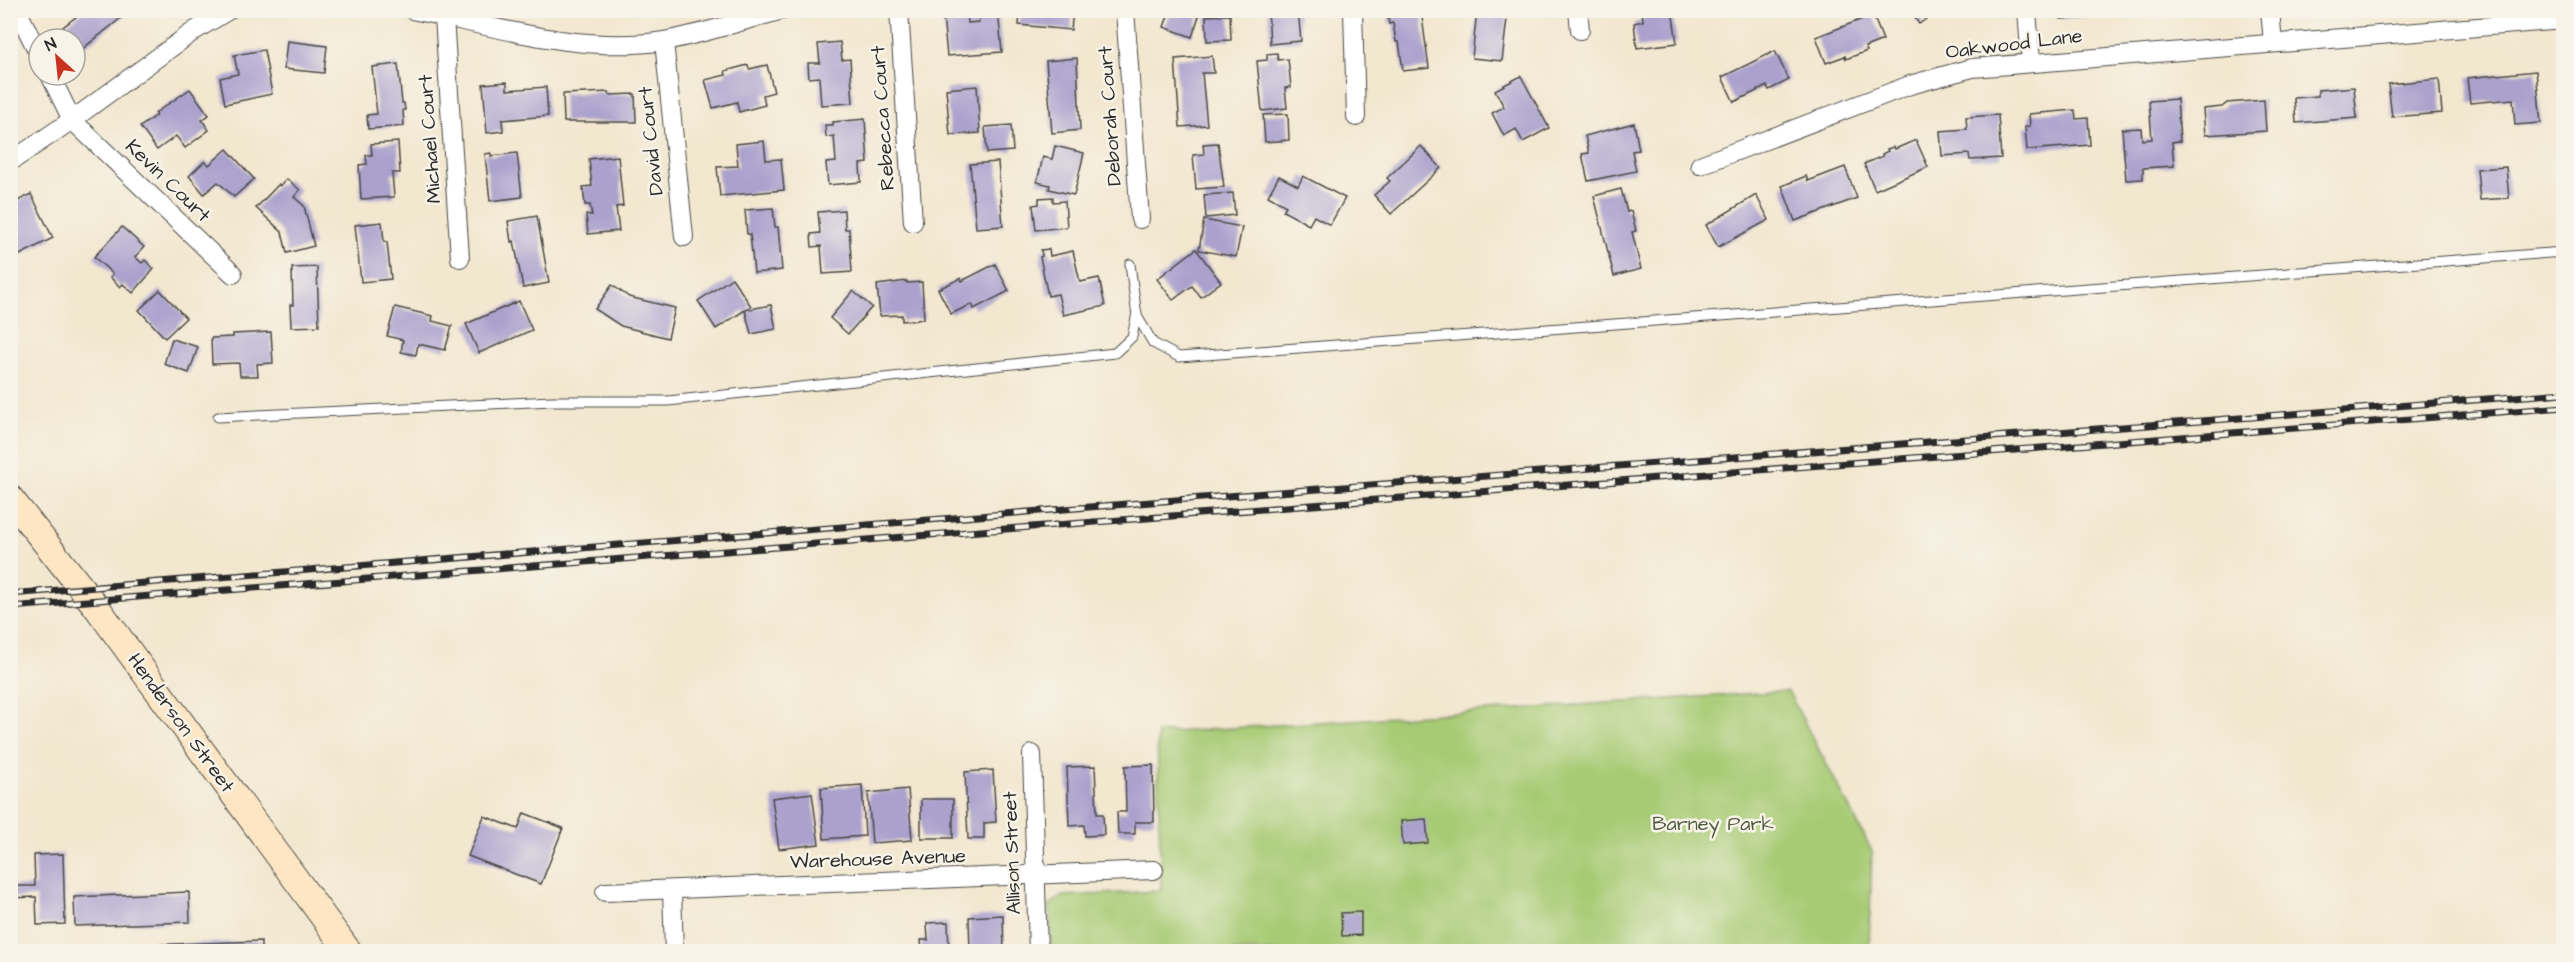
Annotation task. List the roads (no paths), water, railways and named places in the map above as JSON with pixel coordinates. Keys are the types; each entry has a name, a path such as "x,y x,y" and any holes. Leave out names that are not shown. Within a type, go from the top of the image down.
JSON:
{"main road":[{"name":"Henderson Street","path":"10,498 98,609 349,951"}],"street":[{"path":"17,10 27,30"},
{"path":"10,162 194,31 229,10"},
{"path":"412,10 582,43 620,44 664,41 783,10"},
{"name":"Rebecca Court","path":"898,10 913,222"},
{"name":"Deborah Court","path":"1125,10 1140,219"},
{"path":"1353,10 1356,117"},
{"path":"1578,10 1580,30"},
{"path":"2026,10 2031,63"},
{"path":"2270,10 2272,43"},
{"name":"Michael Court","path":"444,17 460,258"},
{"name":"Oakwood Lane","path":"1700,165 1941,75 1972,68 2272,43 2491,18 2564,20"},
{"name":"David Court","path":"664,41 684,237"},
{"path":"56,87 72,120"},
{"name":"Kevin Court","path":"72,120 233,274"},
{"name":"Allison Street","path":"1032,754 1038,951"},
{"name":"Warehouse Avenue","path":"605,892 1154,870"},
{"path":"672,890 674,951"}],"lane":[{"path":"1137,313 1153,343 1179,357 2564,252"},
{"path":"218,417 552,401 668,401 1115,353 1132,338 1137,313 1130,264"}],"railway":[{"path":"10,594 1176,500 2564,393"},
{"path":"10,607 2564,407"}],"park label":[{"name":"Barney Park","path":"1713,824"}]}
